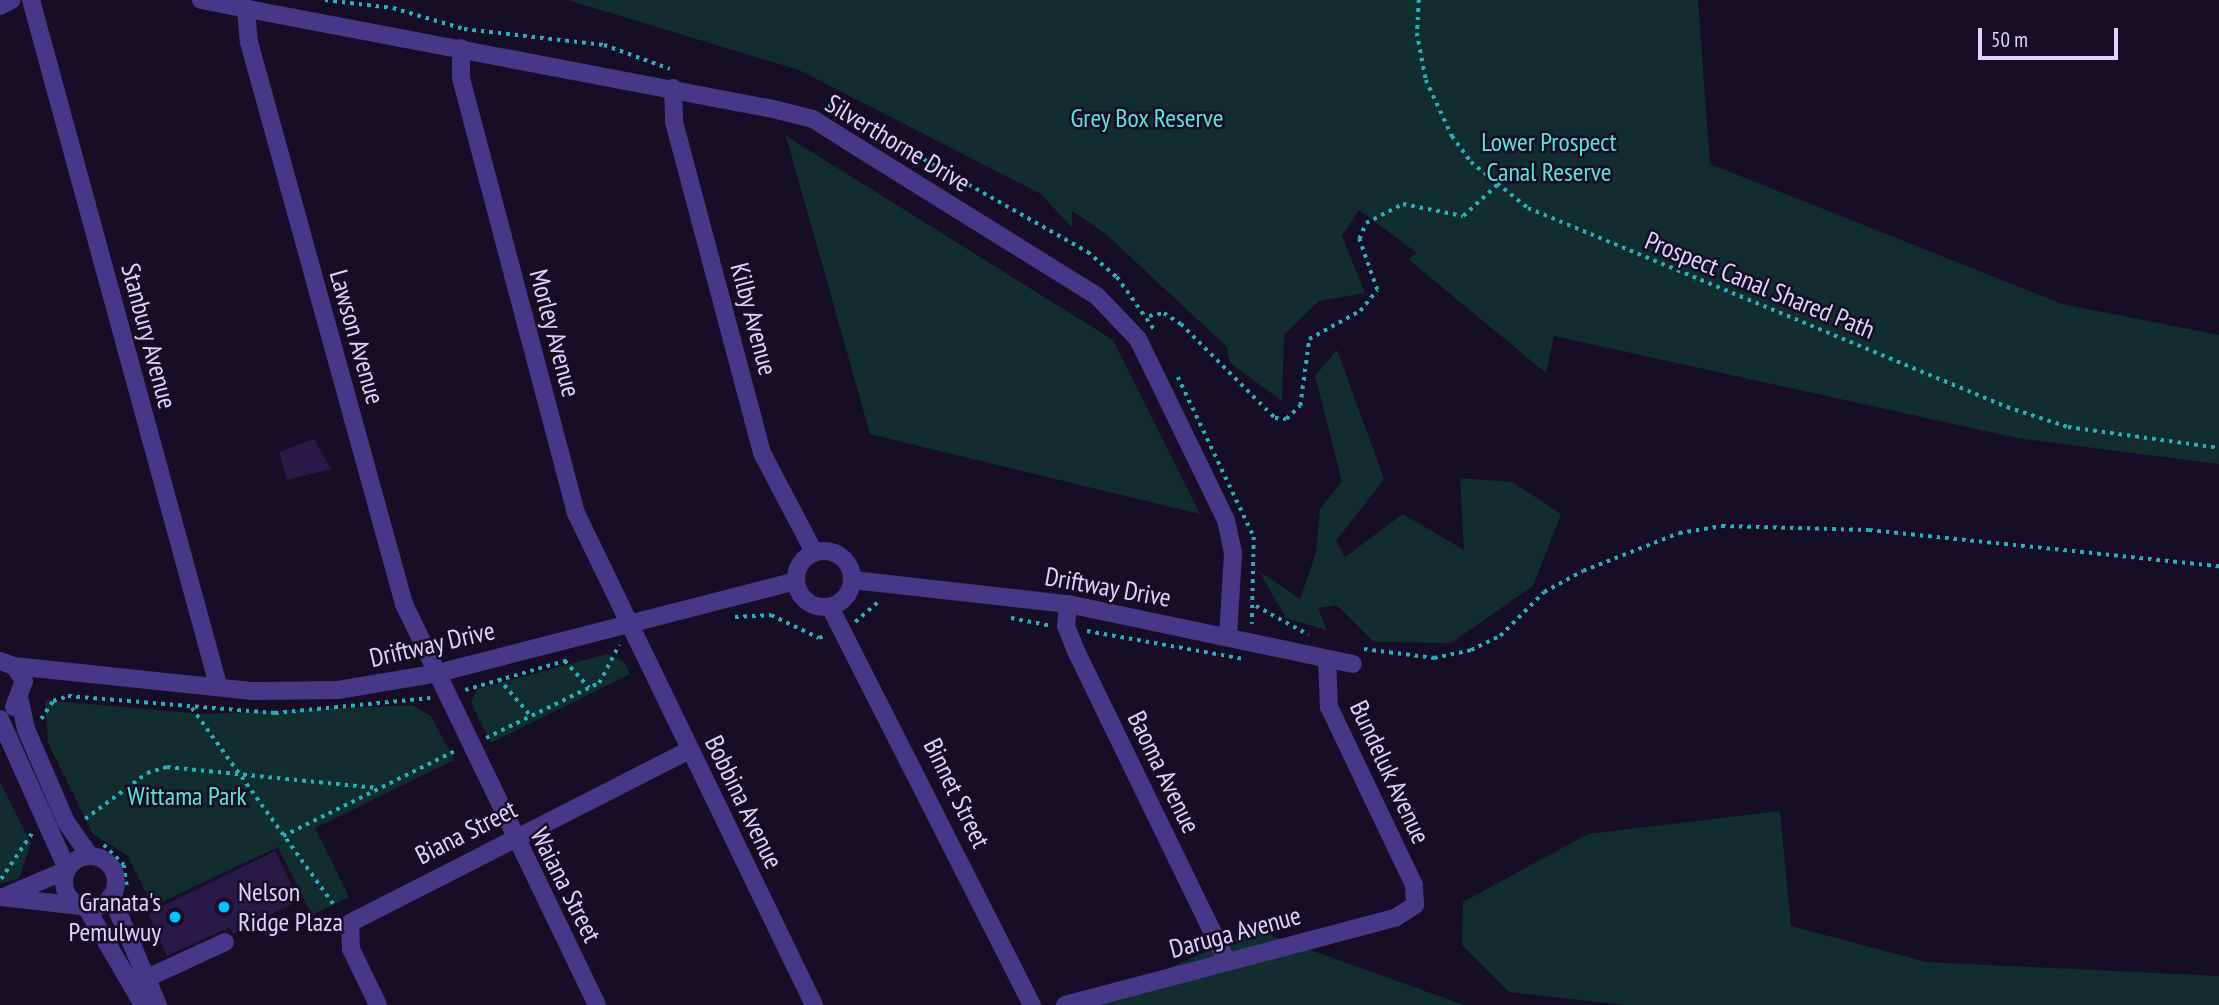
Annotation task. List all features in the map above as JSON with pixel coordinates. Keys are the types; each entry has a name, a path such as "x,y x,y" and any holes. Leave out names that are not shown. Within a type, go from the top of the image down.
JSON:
{"street":[{"path":"0,6 12,0"},
{"name":"Stanbury Avenue","path":"31,0 218,685"},
{"name":"Silverthorne Drive","path":"201,0 673,88 813,119 1097,296 1121,318 1152,364 1226,520 1233,554 1228,635"},
{"name":"Lawson Avenue","path":"246,10 248,42 404,604 434,674"},
{"name":"Morley Avenue","path":"461,48 461,78 575,511 626,622"},
{"name":"Kilby Avenue","path":"673,88 674,122 762,453 814,552"},
{"path":"814,552 841,557 853,580 850,592 830,607 805,600 795,581 814,552"},
{"name":"Driftway Drive","path":"853,580 1068,604 1228,635 1327,659 1356,656"},
{"name":"Driftway Drive","path":"4,661 73,676 338,690 434,674 626,622 795,581"},
{"name":"Baoma Avenue","path":"1068,604 1066,626 1076,651 1226,960"},
{"name":"Binnet Street","path":"830,607 1032,1005"},
{"name":"Bobbina Avenue","path":"626,622 814,1005"},
{"name":"Bundeluk Avenue","path":"1327,659 1329,707 1414,885 1415,905"},
{"path":"4,661 22,695 26,729 66,822 90,856 114,873 111,896 158,1005"},
{"name":"Waiana Street","path":"434,674 597,1005"},
{"name":"Driftway Drive","path":"0,712 22,695 73,676"},
{"path":"0,719 67,869 66,891 84,907 143,1005"},
{"name":"Biana Street","path":"378,1005 351,949 350,923 690,750"},
{"path":"1,892 67,869 90,856"},
{"path":"1,892 84,907 111,896"},
{"name":"Daruga Avenue","path":"1065,1005 1226,960 1395,918 1415,905"},
{"path":"145,979 225,942"}],"path":[{"name":"Prospect Canal Shared Path","path":"1419,0 1417,33 1426,80 1452,136 1497,185 1528,208 1590,237 2007,407 2068,427 2219,448"},
{"path":"1148,316 1164,313 1181,324 1275,418 1286,419 1300,405 1309,340 1360,311 1377,290 1359,239 1366,223 1403,204 1463,216 1497,185"},
{"path":"1356,656 1434,659 1471,650 1500,636 1544,593 1583,571 1679,533 1722,526 1869,530 2219,566"},
{"path":"1256,606 1321,638"},
{"path":"283,836 468,744 589,688 608,674 619,645"},
{"path":"565,661 589,688"},
{"path":"499,679 531,716"},
{"path":"191,707 336,908"},
{"path":"79,823 147,773 185,766 344,789 379,788"},
{"path":"1,892 27,844 30,819"}],"green space":[{"name":"Lower Prospect Canal Reserve","path":"568,0 1698,0 1710,164 2062,304 2219,335 2219,464 2017,438 1554,336 1546,373 1408,259 1417,253 1359,210 1342,236 1365,293 1319,301 1284,335 1282,401 1230,363 1227,347 1106,234 1072,211 1072,228 1041,194 799,70"},
{"path":"786,136 1113,340 1200,514 870,434"},
{"path":"1337,350 1384,479 1336,541 1345,557 1403,514 1464,550 1460,478 1512,482 1561,514 1533,586 1451,643 1374,642 1337,605 1318,608 1327,630 1286,618 1259,571 1300,599 1316,553 1320,509 1342,481 1315,376"},
{"path":"607,654 623,661 630,674 491,743 471,703 477,689"},
{"name":"Wittama Park","path":"45,700 203,714 412,705 431,716 454,760 315,828 349,897 312,915 278,847 153,906 127,855 93,834 48,743"},
{"path":"0,782 31,843 19,878 0,884"},
{"path":"1780,811 1791,926 1926,962 2219,976 2219,1005 1625,1005 1509,992 1462,945 1463,902 1588,834"},
{"path":"1255,930 1464,1005 1085,1005"}],"building":[{"path":"314,439 331,469 287,480 279,452"},
{"name":"Nelson Ridge Plaza","path":"275,851 299,900 233,934 230,927 167,956 148,913"}],"place":[{"name":"Nelson Ridge Plaza","path":"224,907"},
{"name":"Granata's Pemulwuy","path":"175,917"}],"park label":[{"name":"Grey Box Reserve","path":"1147,118"}]}
